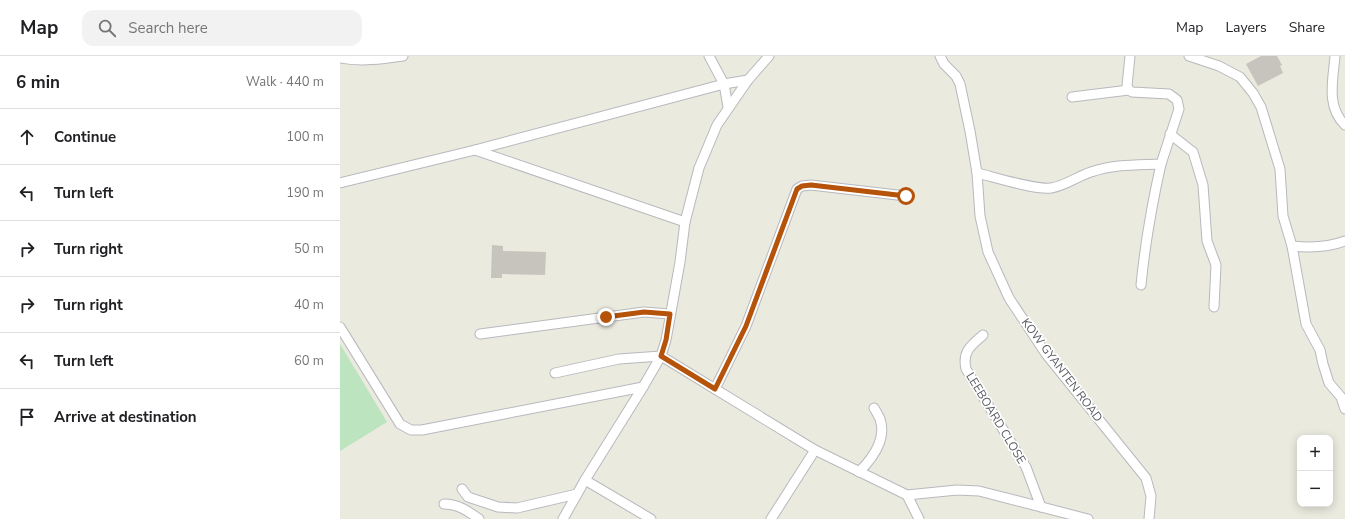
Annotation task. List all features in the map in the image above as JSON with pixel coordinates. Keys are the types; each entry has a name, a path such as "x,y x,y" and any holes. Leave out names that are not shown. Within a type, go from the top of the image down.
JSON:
{"street":[{"path":"340,58 350,60 380,59 403,56"},
{"path":"709,56 724,84 728,107"},
{"path":"563,519 585,480 661,356 666,340 680,262 685,222 699,168 717,125 728,107 748,80 769,56"},
{"name":"KOW GYANTEN ROAD","path":"940,56 944,64 956,76 960,84 970,131 977,173 980,216 988,252 1009,298 1046,354 1146,478 1151,496 1149,519"},
{"path":"1129,90 1127,86 1130,56"},
{"path":"1189,56 1219,66 1240,77 1254,93 1261,107 1280,169 1283,216 1292,246 1306,324 1320,350 1329,382 1341,397 1345,409"},
{"path":"1335,56 1332,91 1333,105 1345,125"},
{"path":"340,183 475,150 724,84 748,80"},
{"path":"1072,97 1129,90 1132,92 1169,94 1177,100 1179,109 1161,164 1150,214 1143,256 1141,285"},
{"path":"1170,134 1193,152 1203,186 1207,241 1216,265 1214,307"},
{"path":"475,150 685,222"},
{"path":"977,173 1029,185 1050,188 1091,172 1114,166 1161,164"},
{"path":"715,389 746,326 797,189 802,186 811,185 906,196"},
{"path":"1292,246 1318,248 1335,245 1345,241"},
{"path":"480,334 644,312 670,314"},
{"path":"340,327 400,424 411,430 422,430 643,387"},
{"name":"LEEBOARD CLOSE","path":"983,335 967,351 964,361 966,369 1026,467 1041,507"},
{"path":"555,373 619,359 661,356 815,450 907,495 968,490 980,491 1088,519"},
{"path":"859,472 868,463 880,442 882,431 880,420 874,408"},
{"path":"771,519 815,450"},
{"path":"585,480 651,519"},
{"path":"462,490 468,497 498,507 517,508 577,494"},
{"path":"907,495 919,519"},
{"path":"444,504 453,504 468,511 479,519"}],"green space":[{"path":"340,344 387,422 340,451"}],"building":[{"path":"1261,56 1277,56 1282,65 1280,66 1283,73 1258,86 1246,64"},
{"path":"492,245 503,246 503,251 546,252 545,275 502,274 502,278 491,278"}],"route":[{"path":"606,317 644,312 670,314 666,340 661,356 715,389 746,326 797,189 802,186 811,185 906,196"}]}
